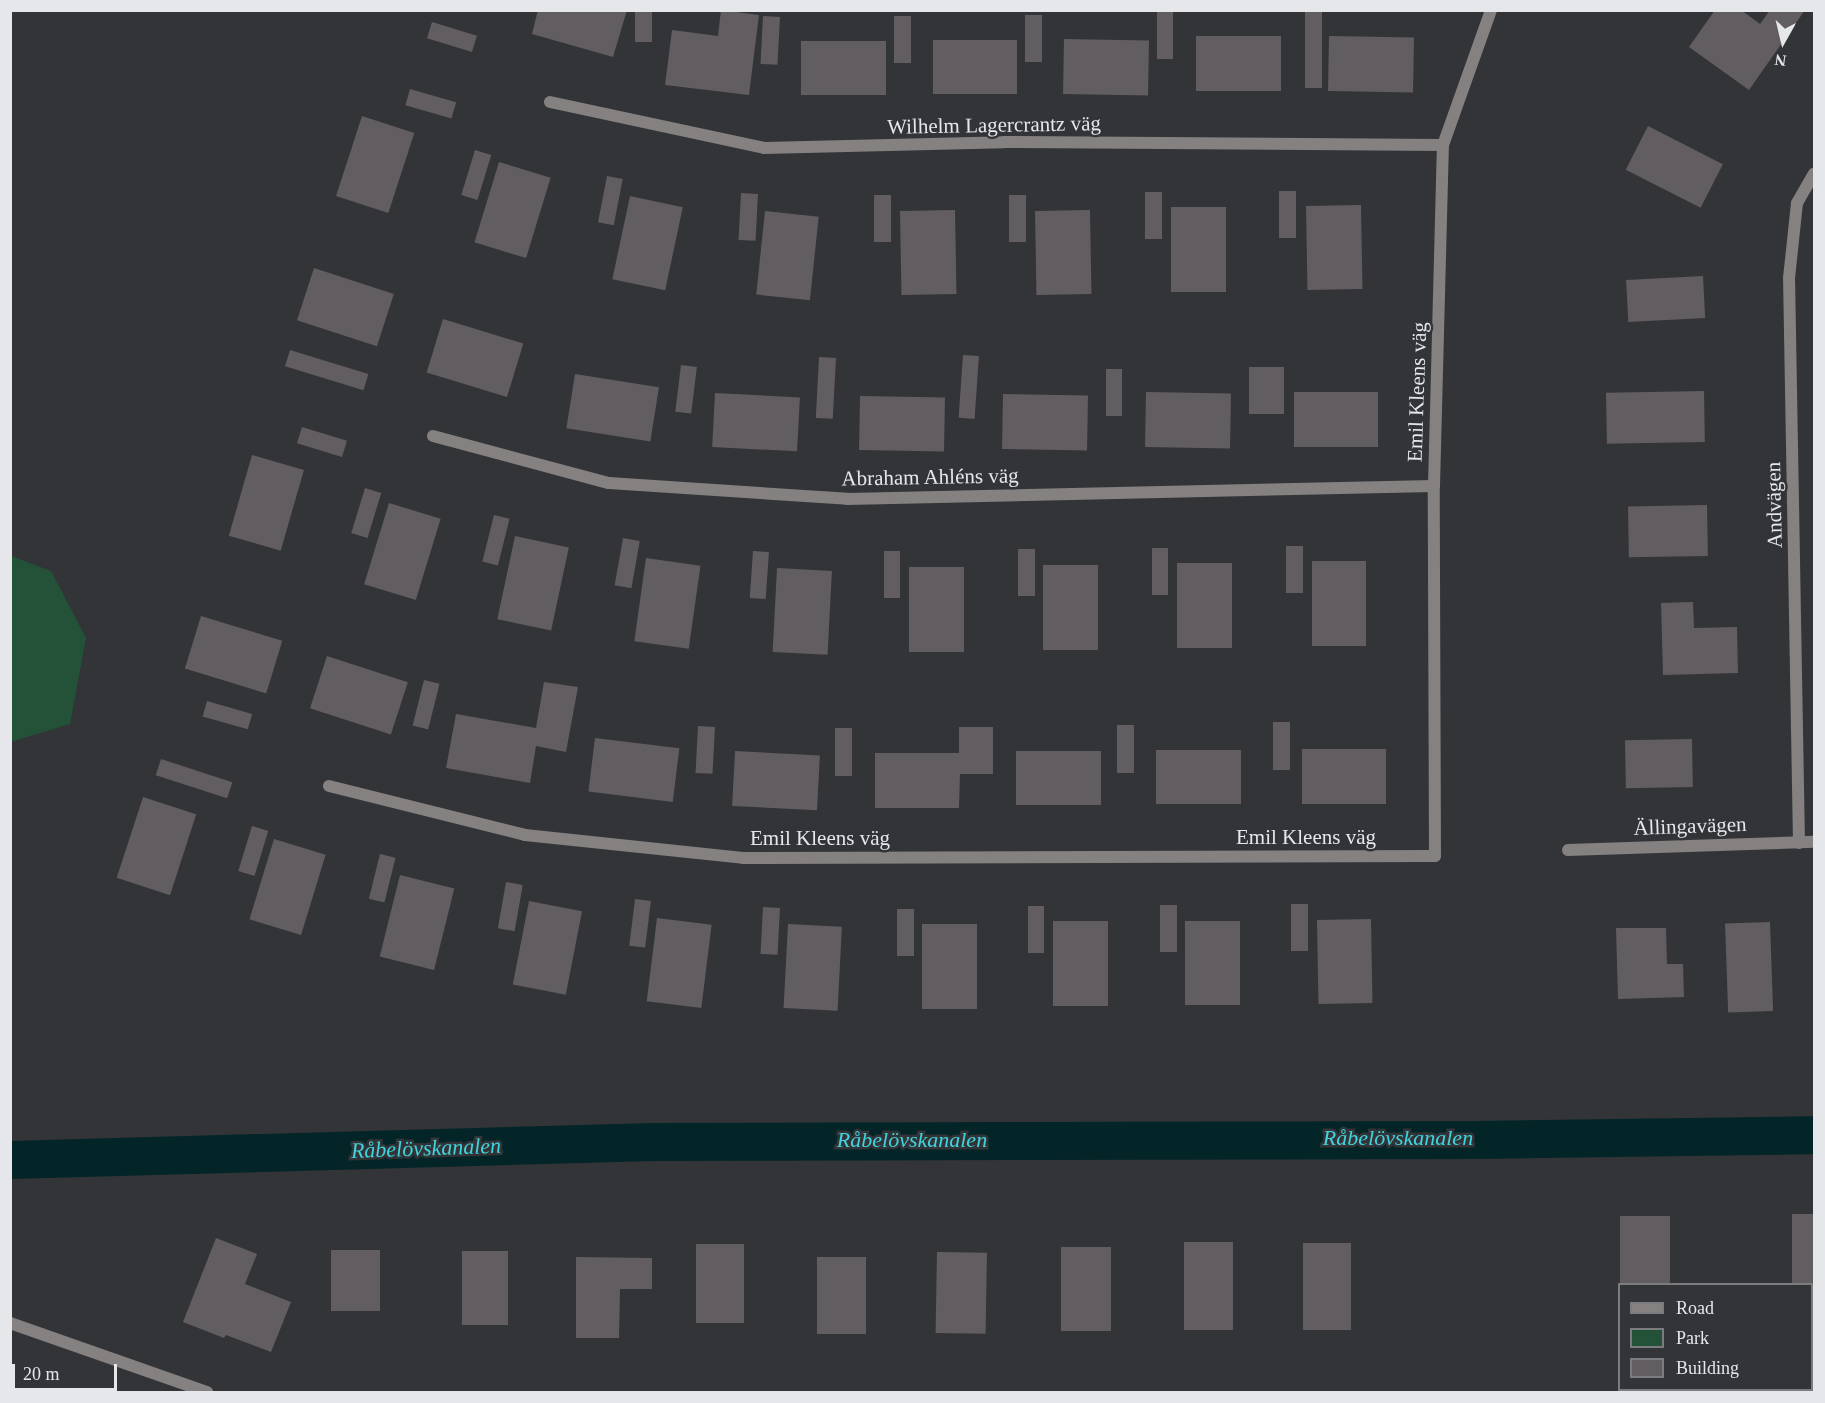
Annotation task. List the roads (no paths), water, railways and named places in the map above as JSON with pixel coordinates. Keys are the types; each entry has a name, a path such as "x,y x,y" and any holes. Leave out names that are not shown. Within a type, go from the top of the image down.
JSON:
{"street":[{"name":"Emil Kleens väg","path":"329,786 525,834 743,858 1436,856 1434,486 1443,145 1491,10"},
{"name":"Wilhelm Lagercrantz väg","path":"550,102 764,148 1004,142 1443,145"},
{"name":"Andvägen","path":"1799,843 1789,278 1797,203 1815,172"},
{"name":"Abraham Ahléns väg","path":"434,436 609,483 847,499 1434,486"},
{"name":"Ällingavägen","path":"1568,850 1815,842"},
{"path":"10,1323 16,1323 207,1392"}],"waterway":[{"name":"Råbelövskanalen","path":"10,1160 654,1142 1476,1140 1814,1135"}]}
